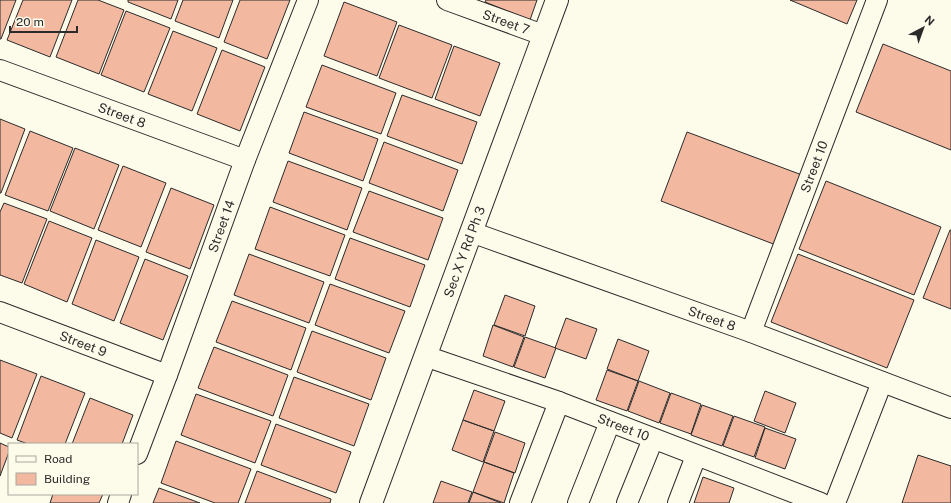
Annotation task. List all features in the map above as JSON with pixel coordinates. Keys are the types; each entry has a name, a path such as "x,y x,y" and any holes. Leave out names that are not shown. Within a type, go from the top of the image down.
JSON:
{"street":[{"name":"Street 14","path":"138,451 168,375 245,160 308,0"},
{"name":"Street 7","path":"446,0 543,35"},
{"name":"Sec X Y Rd Ph 3","path":"371,503 557,0"},
{"name":"Street 10","path":"751,332 877,0"},
{"name":"Street 8","path":"0,70 245,160"},
{"name":"Street 8","path":"471,232 751,332 951,408"},
{"name":"Street 9","path":"0,312 168,375"},
{"name":"Street 10","path":"425,356 559,402 821,503"},
{"path":"835,503 882,382"},
{"path":"520,503 559,402"},
{"path":"578,503 610,422"},
{"path":"627,503 653,439"},
{"path":"678,503 696,456"}],"building":[{"path":"0,0 16,0 1,39 0,39"},
{"path":"23,0 72,0 50,57 7,40"},
{"path":"78,0 98,0 124,10 99,74 56,57"},
{"path":"128,0 178,0 171,19 128,2"},
{"path":"183,0 233,0 219,38 175,21"},
{"path":"240,0 290,0 267,59 224,42"},
{"path":"486,0 537,0 530,20 485,2"},
{"path":"790,0 857,0 847,24"},
{"path":"344,2 397,22 377,76 324,56"},
{"path":"126,11 170,28 144,92 101,75"},
{"path":"399,25 452,45 432,98 379,78"},
{"path":"173,31 217,48 192,111 148,94"},
{"path":"883,44 951,71 951,150 856,112"},
{"path":"454,46 500,63 480,116 435,99"},
{"path":"222,50 265,67 240,131 197,114"},
{"path":"322,65 396,93 381,134 306,107"},
{"path":"402,95 477,122 462,164 387,136"},
{"path":"304,112 378,139 363,181 289,153"},
{"path":"0,119 25,129 1,193 0,193"},
{"path":"30,131 73,148 48,211 5,195"},
{"path":"687,132 802,175 776,245 661,201"},
{"path":"384,142 458,170 443,211 369,183"},
{"path":"75,148 119,165 94,229 50,211"},
{"path":"288,161 362,188 347,230 273,202"},
{"path":"123,166 166,183 141,247 98,230"},
{"path":"826,181 941,227 914,295 799,249"},
{"path":"171,188 214,205 190,269 146,252"},
{"path":"369,191 443,218 428,260 353,232"},
{"path":"4,203 47,219 22,283 0,275 0,212"},
{"path":"270,207 345,235 330,276 255,249"},
{"path":"49,221 92,238 67,302 24,284"},
{"path":"951,230 951,309 923,298"},
{"path":"350,238 425,265 410,307 335,279"},
{"path":"96,240 139,257 114,321 72,304"},
{"path":"249,254 324,282 309,323 234,295"},
{"path":"798,254 914,300 887,368 771,322"},
{"path":"145,259 188,276 163,340 120,323"},
{"path":"330,284 405,311 389,353 315,325"},
{"path":"505,295 535,306 525,336 494,325"},
{"path":"232,301 306,328 291,370 216,342"},
{"path":"566,318 597,329 586,359 555,348"},
{"path":"493,325 524,337 513,367 483,356"},
{"path":"312,331 386,358 371,400 297,372"},
{"path":"525,337 556,348 545,378 514,367"},
{"path":"618,339 649,351 638,381 607,369"},
{"path":"214,347 288,375 273,416 198,388"},
{"path":"0,360 37,374 12,438 0,433"},
{"path":"607,370 638,381 627,411 596,400"},
{"path":"41,376 85,393 65,443 25,443 17,440"},
{"path":"294,377 369,404 354,446 279,418"},
{"path":"639,381 670,393 659,423 628,411"},
{"path":"474,390 505,401 494,431 463,420"},
{"path":"765,391 796,403 785,433 754,421"},
{"path":"671,393 701,404 691,434 660,423"},
{"path":"196,394 271,421 255,463 181,435"},
{"path":"90,398 133,415 122,443 72,443"},
{"path":"702,405 733,416 722,446 691,435"},
{"path":"734,416 765,427 754,457 723,446"},
{"path":"463,420 494,431 483,462 452,450"},
{"path":"276,424 351,452 336,493 261,465"},
{"path":"765,428 796,439 785,469 755,458"},
{"path":"495,432 525,443 515,473 484,462"},
{"path":"176,441 251,469 238,503 215,503 161,483"},
{"path":"0,443 8,447 8,455 0,476"},
{"path":"918,455 951,466 951,503 902,503"},
{"path":"484,462 514,473 504,503 473,492"},
{"path":"257,471 331,499 330,503 245,503"},
{"path":"703,477 734,488 729,503 694,503"},
{"path":"441,481 472,492 468,503 433,503"},
{"path":"159,488 200,503 153,503"},
{"path":"473,492 501,503 469,503"},
{"path":"53,495 103,495 99,503 50,503"}]}
